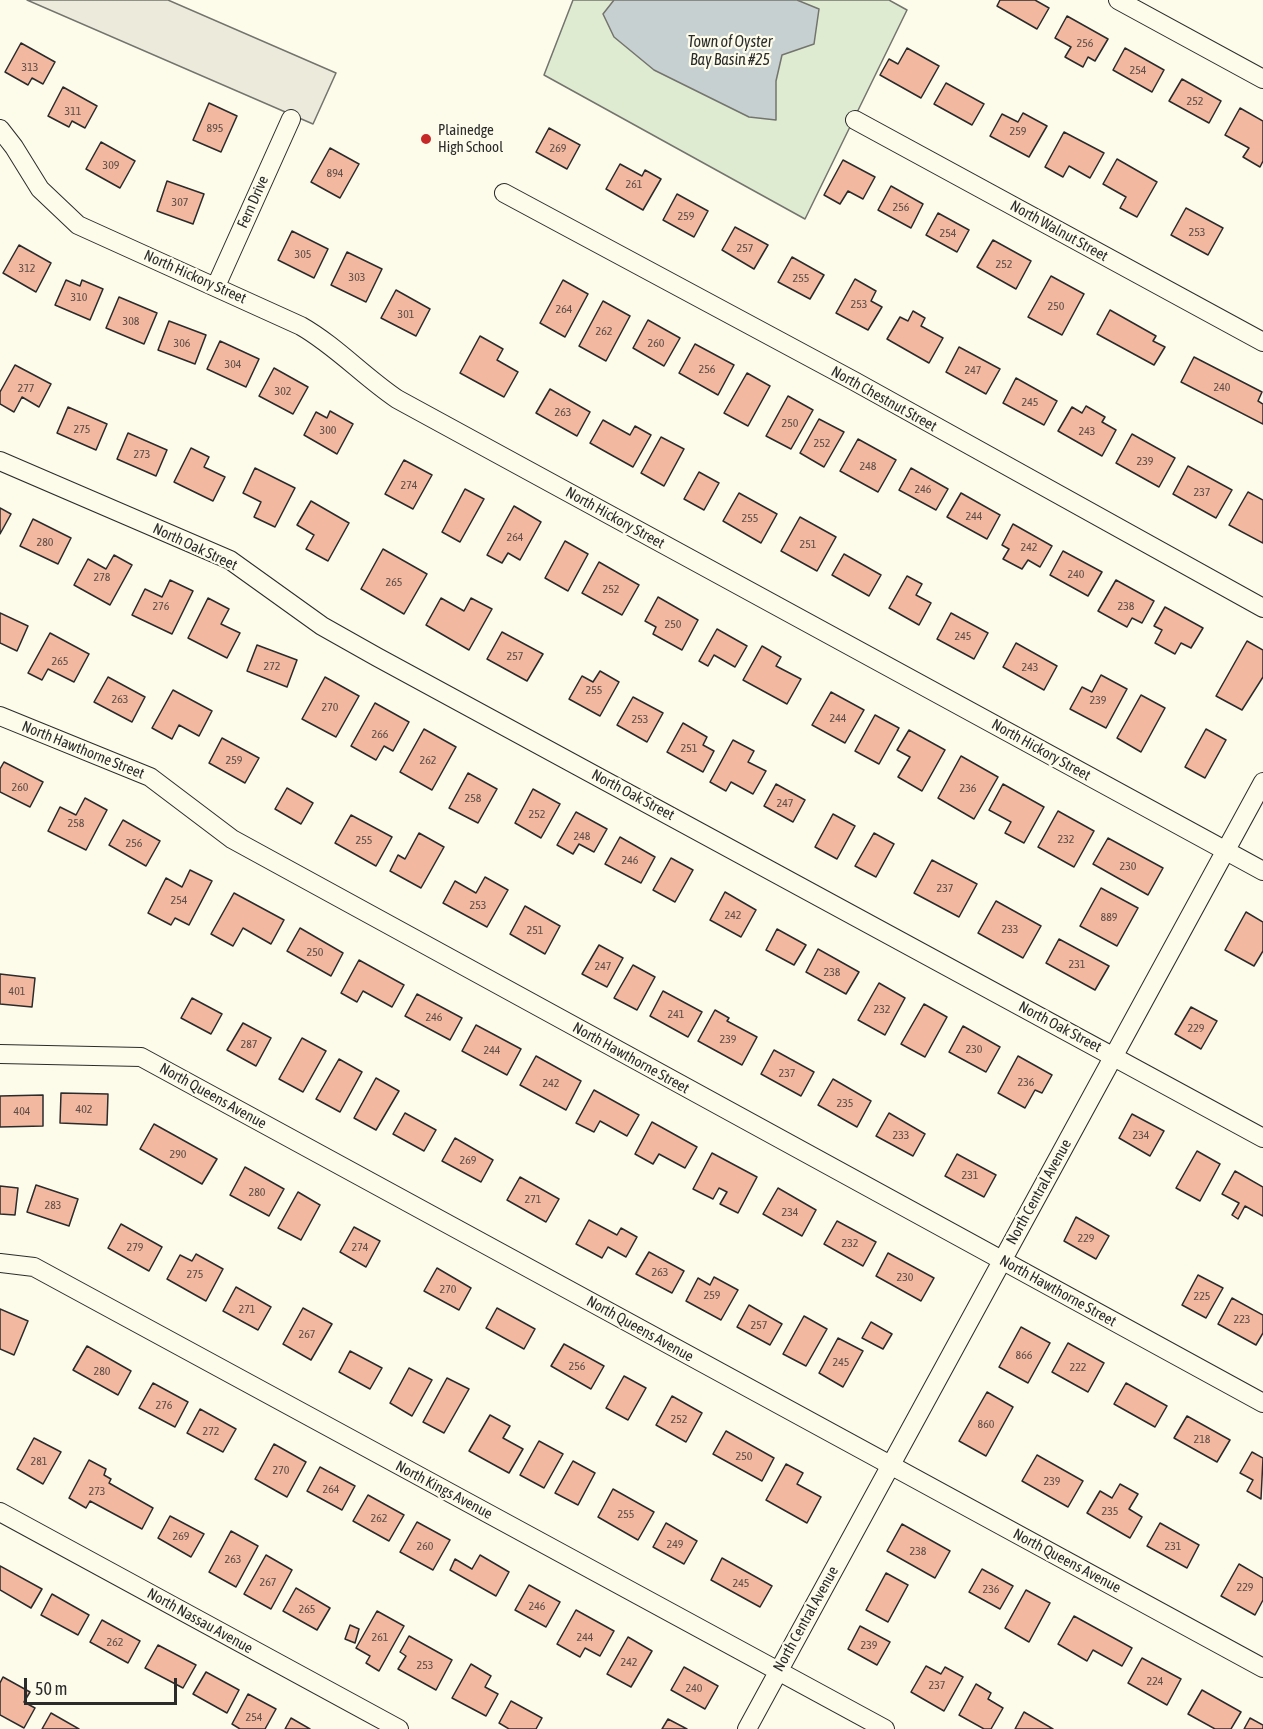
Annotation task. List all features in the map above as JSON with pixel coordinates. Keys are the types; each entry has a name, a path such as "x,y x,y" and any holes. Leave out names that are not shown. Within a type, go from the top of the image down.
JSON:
{"street":[{"path":"1118,0 1263,79"},
{"name":"Fern Drive","path":"216,286 291,118"},
{"name":"North Walnut Street","path":"855,120 1263,342"},
{"name":"North Hickory Street","path":"0,129 40,189 78,225 216,286 327,340 372,382 396,399 1263,871"},
{"name":"North Chestnut Street","path":"504,193 854,381 1263,608"},
{"name":"North Oak Street","path":"0,461 230,560 322,626 368,652 1263,1138"},
{"name":"North Hawthorne Street","path":"0,716 150,777 232,839 1263,1403"},
{"name":"North Central Avenue","path":"747,1729 1263,782"},
{"name":"North Queens Avenue","path":"0,1054 141,1057 1263,1668"},
{"name":"North Kings Avenue","path":"0,1263 34,1267 885,1729"},
{"name":"North Nassau Avenue","path":"0,1512 399,1729"}],"green space":[{"path":"573,0 889,0 907,10 805,219 544,75"}],"shaded area":[{"path":"27,0 168,0 336,73 313,124"}],"water":[{"name":"Town of Oyster Bay Basin #25","path":"614,0 797,0 819,9 814,44 782,55 776,81 776,120 749,117 654,70 614,37 603,14"}],"building":[{"path":"1000,0 1035,0 1049,8 1037,29 997,6"},
{"path":"1067,16 1108,39 1095,61 1088,57 1083,67 1065,57 1071,47 1055,38"},
{"path":"21,43 55,62 43,84 32,78 28,85 5,72"},
{"path":"907,48 939,66 921,98 880,75 889,59 898,64"},
{"path":"1125,48 1164,70 1152,92 1113,70"},
{"path":"1182,79 1221,101 1209,123 1169,101"},
{"path":"946,83 984,104 972,125 934,104"},
{"path":"63,87 97,106 85,128 72,121 69,127 48,116"},
{"path":"209,103 237,116 221,152 193,140"},
{"path":"1240,108 1263,121 1263,161 1260,167 1243,157 1249,148 1225,135"},
{"path":"1023,113 1047,126 1029,157 990,136 1002,114 1018,122"},
{"path":"549,128 580,145 567,169 536,152"},
{"path":"1064,132 1104,153 1090,178 1069,166 1063,177 1045,167"},
{"path":"101,142 135,161 120,188 86,169"},
{"path":"330,148 359,164 340,198 311,182"},
{"path":"1117,159 1157,182 1137,217 1120,208 1126,197 1103,184"},
{"path":"843,160 875,177 863,199 848,191 840,204 824,195"},
{"path":"620,164 642,176 645,170 661,179 643,210 606,189"},
{"path":"167,181 204,194 193,224 157,211"},
{"path":"891,186 923,204 911,228 878,210"},
{"path":"677,194 708,211 694,237 663,220"},
{"path":"1186,208 1223,228 1208,255 1171,235"},
{"path":"938,213 969,230 957,252 926,235"},
{"path":"735,227 768,245 754,269 722,250"},
{"path":"292,231 328,249 314,278 278,260"},
{"path":"993,240 1031,261 1016,289 977,267"},
{"path":"19,245 51,263 36,292 3,273"},
{"path":"347,252 382,269 366,302 331,285"},
{"path":"792,257 824,275 810,299 778,282"},
{"path":"1051,276 1084,294 1062,335 1028,317"},
{"path":"855,279 876,291 871,301 882,307 868,330 836,313"},
{"path":"66,280 80,286 82,280 103,289 90,320 55,305"},
{"path":"563,280 588,294 565,337 540,323"},
{"path":"396,290 430,309 416,336 381,318"},
{"path":"119,297 157,313 144,344 106,328"},
{"path":"603,301 630,316 606,361 579,346"},
{"path":"1110,310 1156,336 1153,341 1165,347 1154,365 1097,334"},
{"path":"913,311 925,318 921,326 943,338 929,363 887,339 900,317 908,321"},
{"path":"648,320 680,338 664,366 633,348"},
{"path":"169,321 206,335 195,364 158,350"},
{"path":"480,336 503,349 497,360 518,372 504,397 460,373"},
{"path":"220,341 259,359 246,387 207,369"},
{"path":"695,344 734,365 718,395 679,373"},
{"path":"959,347 1000,369 986,394 946,372"},
{"path":"1194,357 1262,392 1258,401 1263,404 1263,424 1181,382"},
{"path":"15,365 51,384 39,407 22,397 14,412 0,404 0,392"},
{"path":"274,368 308,387 293,414 259,396"},
{"path":"747,373 770,386 748,426 724,413"},
{"path":"1016,378 1057,401 1044,425 1003,403"},
{"path":"550,389 590,412 577,436 536,413"},
{"path":"788,396 813,410 791,449 766,436"},
{"path":"1086,406 1105,417 1102,422 1116,430 1102,456 1058,431 1072,407 1082,413"},
{"path":"68,407 107,424 96,450 57,433"},
{"path":"330,411 353,424 337,454 304,435 316,412 327,418"},
{"path":"819,419 844,432 824,467 800,453"},
{"path":"603,420 630,435 635,426 651,435 633,467 590,443"},
{"path":"128,433 167,450 156,476 117,459"},
{"path":"1132,434 1175,458 1159,487 1116,463"},
{"path":"661,437 684,449 664,486 641,473"},
{"path":"858,439 896,460 878,492 840,471"},
{"path":"191,448 209,457 204,467 225,477 213,501 174,482"},
{"path":"404,460 432,475 413,509 385,494"},
{"path":"1188,466 1232,490 1216,518 1173,494"},
{"path":"255,468 295,488 275,527 254,517 261,502 243,493"},
{"path":"911,468 948,489 936,510 899,490"},
{"path":"699,472 719,483 704,510 684,499"},
{"path":"465,489 484,499 460,542 442,532"},
{"path":"1248,492 1263,500 1263,543 1229,525"},
{"path":"739,493 777,514 761,543 723,521"},
{"path":"961,493 1000,515 987,539 947,517"},
{"path":"311,501 349,523 328,561 306,549 314,535 297,525"},
{"path":"514,506 541,522 520,560 508,553 502,563 487,555"},
{"path":"0,508 11,514 0,534"},
{"path":"800,517 836,537 817,571 781,551"},
{"path":"33,519 71,538 58,564 20,546"},
{"path":"1013,524 1052,546 1040,567 1028,560 1022,569 1003,559 1009,549 1002,545"},
{"path":"565,541 588,554 568,591 545,578"},
{"path":"383,549 427,574 404,614 361,589"},
{"path":"1063,551 1102,572 1088,596 1050,575"},
{"path":"844,554 881,575 869,596 832,575"},
{"path":"114,555 132,565 110,605 74,585 88,559 106,569"},
{"path":"599,562 639,585 622,615 582,593"},
{"path":"907,576 922,584 916,595 931,603 919,625 889,608"},
{"path":"170,580 193,591 172,634 132,615 145,589 162,597"},
{"path":"1116,580 1154,601 1142,623 1132,618 1127,627 1098,611"},
{"path":"658,597 698,620 682,650 653,634 656,627 645,621"},
{"path":"208,598 229,609 221,624 240,633 227,658 188,638"},
{"path":"441,598 464,611 471,598 492,609 469,650 426,625"},
{"path":"1165,607 1203,628 1191,648 1181,643 1175,654 1155,643 1162,630 1154,626"},
{"path":"0,613 28,626 17,651 0,643"},
{"path":"951,613 988,633 974,659 937,639"},
{"path":"717,629 747,646 735,667 714,655 708,666 699,661"},
{"path":"502,632 543,654 527,681 487,659"},
{"path":"50,633 89,654 74,682 48,669 42,680 28,673"},
{"path":"1247,641 1263,650 1263,677 1242,710 1216,696"},
{"path":"1016,643 1057,666 1044,690 1003,667"},
{"path":"257,645 297,660 287,687 247,671"},
{"path":"762,646 781,657 776,666 801,679 787,704 743,680"},
{"path":"600,671 619,682 600,716 569,699 582,676 593,682"},
{"path":"1101,675 1127,689 1106,728 1070,709 1082,687 1092,692"},
{"path":"108,677 145,697 132,722 94,702"},
{"path":"325,677 359,696 336,737 302,719"},
{"path":"173,690 212,711 199,736 179,725 172,739 152,728"},
{"path":"831,692 864,710 845,743 812,725"},
{"path":"1141,695 1165,708 1141,752 1117,738"},
{"path":"633,697 663,713 647,742 617,725"},
{"path":"375,703 409,722 393,751 384,746 376,760 351,746"},
{"path":"875,715 899,728 879,764 855,751"},
{"path":"683,723 707,737 703,745 714,751 703,772 667,752"},
{"path":"424,729 456,747 432,790 400,772"},
{"path":"1206,729 1226,740 1205,778 1185,767"},
{"path":"909,730 945,750 922,791 898,777 910,757 897,750"},
{"path":"222,738 259,758 245,783 209,763"},
{"path":"733,740 754,751 748,762 766,771 753,794 731,782 726,791 710,782"},
{"path":"961,756 998,777 974,819 938,798"},
{"path":"4,762 43,782 30,807 0,792 0,769"},
{"path":"468,773 497,789 478,823 449,808"},
{"path":"776,784 805,800 793,822 764,806"},
{"path":"1003,784 1044,807 1024,843 1005,833 1011,822 989,810"},
{"path":"287,788 313,803 301,824 275,809"},
{"path":"533,789 560,804 541,838 515,823"},
{"path":"85,798 107,810 86,850 48,831 60,807 76,815"},
{"path":"1058,811 1094,831 1074,867 1038,847"},
{"path":"576,812 607,829 594,852 579,844 573,854 557,845"},
{"path":"833,814 855,826 837,859 815,847"},
{"path":"351,815 392,837 376,866 335,843"},
{"path":"123,820 160,841 146,866 109,845"},
{"path":"419,833 444,847 421,888 390,871 398,855 405,859"},
{"path":"874,833 894,844 876,877 855,866"},
{"path":"620,837 655,857 641,883 605,864"},
{"path":"1108,838 1163,868 1148,895 1093,864"},
{"path":"671,858 693,870 675,902 653,890"},
{"path":"932,860 977,884 959,917 914,893"},
{"path":"190,870 212,881 189,925 175,918 171,925 148,913 166,878 182,887"},
{"path":"485,877 508,890 487,927 443,903 455,881 476,893"},
{"path":"1101,888 1138,908 1117,946 1080,926"},
{"path":"725,892 756,910 741,937 710,920"},
{"path":"234,893 284,920 271,944 243,928 233,946 211,934"},
{"path":"996,901 1041,926 1023,958 978,933"},
{"path":"525,906 560,926 545,954 510,934"},
{"path":"1246,912 1263,922 1263,951 1254,966 1225,950"},
{"path":"300,928 343,953 331,976 287,951"},
{"path":"777,929 806,945 794,965 766,950"},
{"path":"1059,939 1109,966 1095,990 1046,963"},
{"path":"599,945 623,958 607,987 582,974"},
{"path":"818,949 859,972 846,994 806,972"},
{"path":"359,960 404,985 392,1007 363,991 357,1002 341,993"},
{"path":"633,965 655,977 637,1010 614,998"},
{"path":"0,974 35,978 32,1007 0,1004"},
{"path":"879,983 905,998 885,1035 858,1020"},
{"path":"663,991 702,1012 688,1037 650,1016"},
{"path":"417,994 462,1018 450,1040 405,1016"},
{"path":"192,998 222,1014 211,1034 181,1018"},
{"path":"924,1004 947,1017 925,1057 901,1044"},
{"path":"1191,1007 1217,1021 1201,1049 1175,1034"},
{"path":"715,1010 729,1018 727,1021 757,1037 742,1065 698,1041"},
{"path":"243,1023 271,1038 256,1066 227,1050"},
{"path":"476,1025 521,1049 507,1075 462,1051"},
{"path":"963,1026 1000,1047 986,1072 949,1052"},
{"path":"302,1038 326,1051 303,1092 279,1079"},
{"path":"774,1050 814,1072 801,1096 761,1074"},
{"path":"536,1056 581,1081 566,1110 520,1085"},
{"path":"1018,1056 1052,1075 1042,1093 1035,1090 1025,1108 998,1093"},
{"path":"339,1059 362,1072 340,1112 316,1099"},
{"path":"376,1078 399,1091 376,1130 354,1118"},
{"path":"833,1079 871,1101 857,1127 818,1105"},
{"path":"594,1090 639,1115 627,1136 600,1121 594,1132 576,1123"},
{"path":"61,1093 108,1094 107,1125 60,1123"},
{"path":"43,1095 43,1126 0,1127 0,1096"},
{"path":"405,1113 436,1130 424,1151 393,1134"},
{"path":"889,1113 925,1134 913,1156 876,1136"},
{"path":"1132,1114 1164,1131 1150,1156 1119,1138"},
{"path":"652,1122 697,1147 685,1168 659,1154 653,1164 635,1154"},
{"path":"154,1124 217,1159 202,1184 140,1149"},
{"path":"455,1138 493,1160 481,1182 442,1161"},
{"path":"1197,1151 1220,1164 1200,1201 1176,1188"},
{"path":"712,1153 757,1177 738,1213 720,1204 727,1192 719,1188 713,1199 693,1189"},
{"path":"957,1154 996,1175 984,1197 945,1176"},
{"path":"245,1167 284,1189 269,1216 230,1195"},
{"path":"1235,1171 1263,1187 1263,1216 1245,1206 1238,1219 1232,1215 1239,1203 1222,1194"},
{"path":"520,1177 559,1199 546,1222 507,1200"},
{"path":"36,1185 78,1199 69,1226 27,1212"},
{"path":"0,1186 18,1188 15,1215 0,1214"},
{"path":"778,1188 816,1210 802,1236 763,1214"},
{"path":"298,1192 320,1205 301,1240 278,1228"},
{"path":"1076,1217 1109,1236 1096,1259 1064,1241"},
{"path":"589,1220 617,1235 621,1228 637,1237 626,1257 608,1247 602,1258 576,1244"},
{"path":"837,1221 876,1242 863,1266 824,1244"},
{"path":"121,1224 162,1247 149,1271 108,1248"},
{"path":"354,1227 380,1241 366,1267 340,1252"},
{"path":"649,1252 684,1271 672,1293 636,1274"},
{"path":"888,1253 934,1278 921,1301 876,1276"},
{"path":"196,1254 223,1269 206,1301 167,1279 180,1255 192,1261"},
{"path":"437,1268 471,1288 459,1310 424,1291"},
{"path":"1198,1275 1223,1288 1206,1318 1182,1305"},
{"path":"714,1277 738,1290 721,1320 686,1301 698,1278 710,1285"},
{"path":"236,1287 271,1307 258,1330 223,1311"},
{"path":"1232,1298 1263,1315 1263,1333 1256,1345 1218,1324"},
{"path":"749,1305 782,1324 770,1345 737,1327"},
{"path":"303,1308 332,1324 311,1360 283,1344"},
{"path":"497,1308 535,1329 524,1349 486,1328"},
{"path":"0,1309 28,1321 14,1355 0,1349"},
{"path":"804,1316 827,1329 806,1366 783,1354"},
{"path":"871,1322 892,1334 883,1349 862,1338"},
{"path":"1021,1327 1050,1343 1028,1383 999,1367"},
{"path":"838,1338 863,1351 843,1387 819,1373"},
{"path":"1068,1343 1104,1363 1088,1392 1052,1372"},
{"path":"564,1344 604,1366 591,1389 551,1366"},
{"path":"87,1346 131,1371 118,1395 73,1370"},
{"path":"350,1351 382,1368 370,1389 339,1372"},
{"path":"409,1368 432,1380 412,1416 390,1403"},
{"path":"624,1376 646,1388 628,1420 606,1408"},
{"path":"447,1378 469,1389 444,1433 423,1422"},
{"path":"153,1383 188,1402 175,1427 139,1408"},
{"path":"1126,1383 1167,1406 1155,1427 1114,1404"},
{"path":"987,1392 1013,1407 986,1456 959,1441"},
{"path":"672,1396 702,1413 686,1442 656,1425"},
{"path":"200,1409 236,1429 223,1452 187,1433"},
{"path":"490,1415 510,1426 503,1438 523,1449 509,1473 469,1451"},
{"path":"1187,1416 1230,1440 1217,1462 1174,1438"},
{"path":"726,1431 774,1458 762,1481 713,1454"},
{"path":"34,1438 61,1452 43,1484 17,1469"},
{"path":"539,1441 563,1454 544,1488 520,1475"},
{"path":"274,1444 306,1462 287,1497 255,1479"},
{"path":"1252,1452 1263,1458 1261,1499 1247,1491 1253,1480 1240,1473"},
{"path":"1037,1455 1083,1481 1068,1507 1022,1481"},
{"path":"89,1460 106,1469 104,1475 111,1479 109,1483 153,1508 142,1529 90,1501 86,1508 69,1498"},
{"path":"573,1461 595,1473 578,1505 555,1493"},
{"path":"786,1464 803,1473 797,1484 821,1497 807,1523 766,1500"},
{"path":"320,1467 355,1486 342,1510 307,1491"},
{"path":"1120,1484 1138,1494 1129,1509 1142,1517 1130,1538 1087,1513 1100,1491 1112,1498"},
{"path":"613,1489 654,1512 638,1540 598,1517"},
{"path":"368,1495 404,1515 389,1541 353,1521"},
{"path":"170,1516 204,1534 191,1557 158,1538"},
{"path":"417,1522 450,1540 433,1570 400,1552"},
{"path":"666,1523 697,1541 684,1564 653,1547"},
{"path":"1160,1523 1199,1545 1187,1568 1147,1546"},
{"path":"902,1524 950,1551 935,1578 887,1551"},
{"path":"231,1531 258,1546 236,1587 209,1572"},
{"path":"266,1555 292,1570 271,1609 244,1594"},
{"path":"480,1555 509,1572 496,1596 450,1570 455,1559 472,1569"},
{"path":"722,1558 772,1586 760,1607 711,1580"},
{"path":"1239,1564 1263,1578 1263,1600 1255,1615 1221,1596"},
{"path":"0,1566 42,1589 31,1608 0,1590"},
{"path":"982,1569 1013,1586 1000,1609 969,1592"},
{"path":"886,1573 908,1585 888,1622 866,1610"},
{"path":"529,1585 560,1602 546,1627 515,1610"},
{"path":"296,1588 330,1608 317,1630 283,1611"},
{"path":"1026,1590 1050,1603 1029,1642 1005,1628"},
{"path":"52,1594 89,1615 78,1635 41,1615"},
{"path":"576,1610 614,1631 600,1656 585,1648 580,1657 557,1644"},
{"path":"377,1611 404,1626 379,1671 366,1663 370,1656 356,1648"},
{"path":"1074,1616 1132,1648 1122,1666 1093,1650 1087,1661 1058,1644"},
{"path":"102,1620 140,1641 128,1663 90,1642"},
{"path":"350,1625 359,1629 355,1643 345,1639"},
{"path":"860,1626 890,1642 877,1665 848,1649"},
{"path":"409,1636 452,1660 436,1690 398,1669 406,1656 400,1652"},
{"path":"628,1637 652,1651 631,1687 607,1674"},
{"path":"158,1645 196,1665 183,1688 145,1668"},
{"path":"1142,1658 1181,1679 1167,1705 1128,1683"},
{"path":"471,1664 491,1676 485,1687 498,1694 486,1716 452,1698"},
{"path":"926,1666 941,1674 945,1667 963,1677 944,1711 911,1692"},
{"path":"684,1667 718,1686 705,1709 671,1690"},
{"path":"206,1672 239,1690 227,1713 193,1694"},
{"path":"3,1677 30,1692 24,1702 35,1708 24,1728 0,1715 0,1683"},
{"path":"976,1684 991,1693 988,1699 1003,1708 991,1729 984,1729 959,1715"},
{"path":"1202,1690 1241,1712 1231,1729 1215,1729 1188,1714"},
{"path":"248,1694 276,1709 265,1729 240,1729 232,1724"},
{"path":"511,1701 542,1718 536,1729 509,1729 499,1723"},
{"path":"1024,1712 1053,1729 1015,1729"},
{"path":"51,1713 79,1729 42,1729"},
{"path":"291,1718 310,1729 285,1729"},
{"path":"1250,1718 1263,1725 1263,1729 1244,1729"},
{"path":"668,1719 687,1729 662,1729"}],"place":[{"name":"Plainedge High School","path":"426,139"}]}
